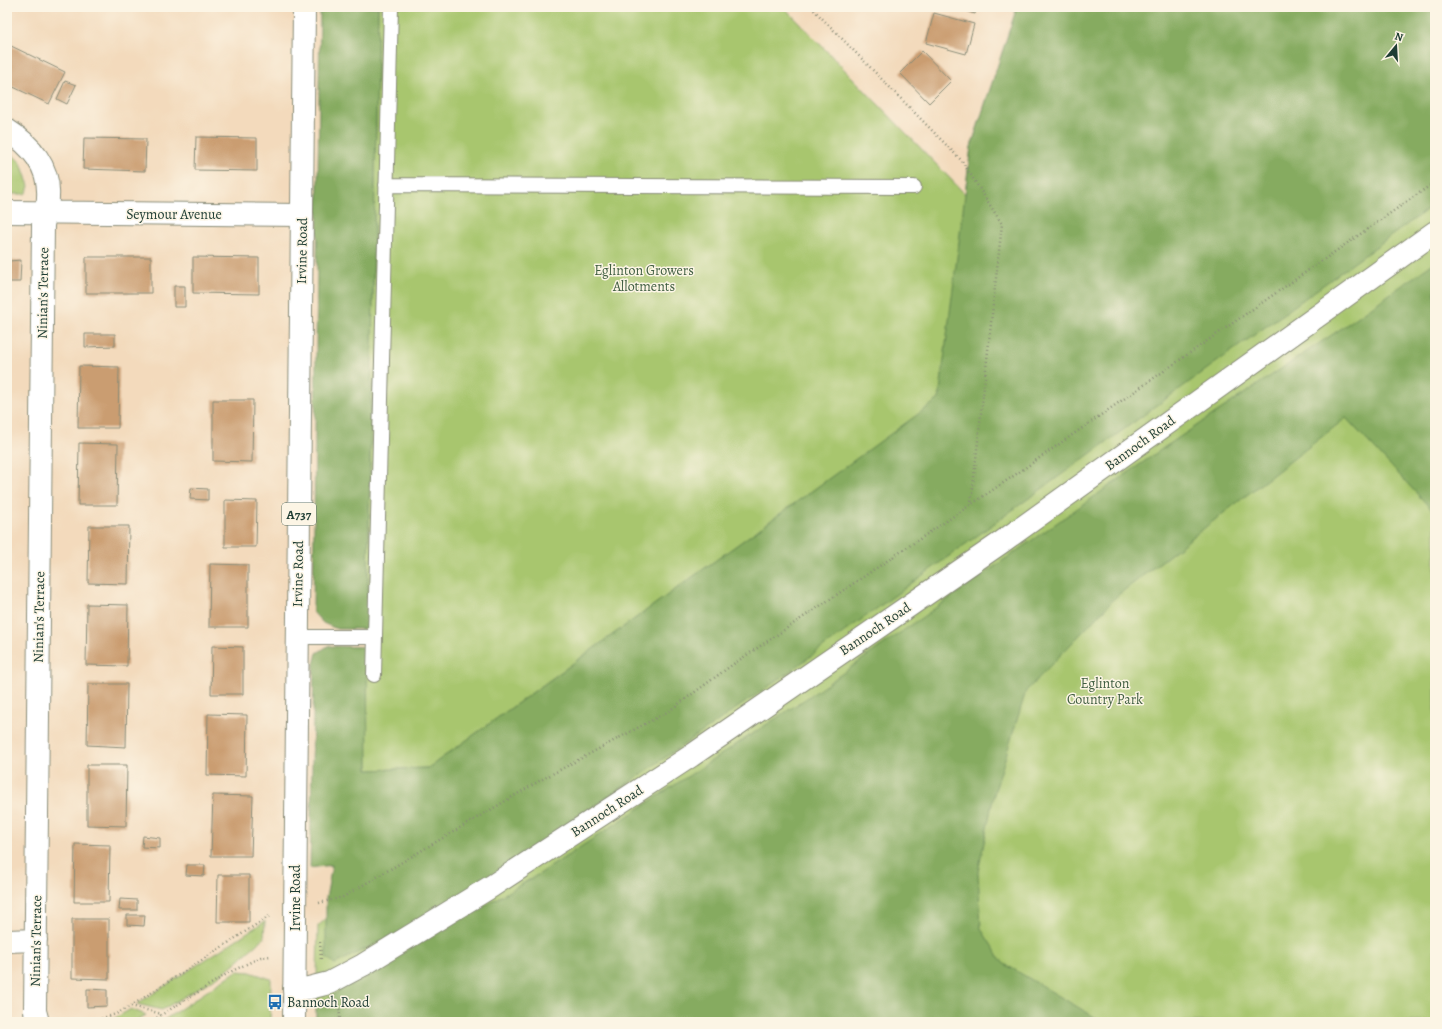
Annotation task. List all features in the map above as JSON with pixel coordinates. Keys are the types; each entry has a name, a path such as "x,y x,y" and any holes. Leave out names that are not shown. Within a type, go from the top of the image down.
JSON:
{"street":[{"name":"Irvine Road","path":"294,1022 304,7"},
{"path":"7,130 21,139 34,152 44,170 48,198 46,213"},
{"name":"Seymour Avenue","path":"7,212 302,215"},
{"name":"Ninian's Terrace","path":"38,1022 35,1011 43,225 46,213"},
{"name":"Bannoch Road","path":"294,989 309,988 329,983 346,975 492,886 684,760 999,544 1435,232"},
{"path":"7,941 36,940"}],"lane":[{"path":"374,675 391,7"},
{"path":"386,185 914,187"},
{"path":"298,637 375,637"}],"path":[{"path":"810,7 962,161 1002,224 970,504"},
{"path":"90,1022 116,1014 130,1006 268,916 294,906 320,903 343,897 542,780 669,711 738,661 970,504 1435,182"},
{"path":"150,1022 230,972 261,957 295,953"},
{"path":"130,1006 162,1014"}],"green space":[{"path":"320,7 378,7 367,629 337,629 323,623 313,612"},
{"name":"Eglinton Country Park","path":"378,7 784,7 965,194 971,147 1017,7 1435,7 1435,1022 316,1022 318,926 933,404 428,768 368,770 366,691"},
{"path":"1017,7 1435,7 1435,204 789,672 438,913 335,964 326,957 326,898 332,865 310,868 314,664 317,653 328,646 367,647 368,770 428,768 939,399 971,147"},
{"path":"7,149 21,163 29,186 25,194 7,194"},
{"path":"1435,262 1435,513 1346,418 1118,595 1026,691 994,794 978,872 981,929 1003,963 1103,1022 316,1022 316,1006 367,973 541,873 813,694 1162,449 1339,330"},
{"path":"265,921 264,938 222,974 162,1010 137,1004"},
{"path":"237,971 250,972 271,979 270,1022 161,1022"},
{"path":"131,1009 146,1015 134,1022 108,1022"}],"building":[{"path":"953,7 977,7 975,14"},
{"path":"934,13 974,24 966,54 926,43"},
{"path":"7,44 65,72 49,104 7,84"},
{"path":"922,51 951,81 929,103 900,73"},
{"path":"65,81 76,85 67,104 57,99"},
{"path":"196,137 257,138 257,171 195,170"},
{"path":"84,138 146,139 145,171 83,169"},
{"path":"86,257 151,257 151,293 86,293"},
{"path":"193,257 259,258 259,294 193,293"},
{"path":"21,260 20,282 9,282 9,261"},
{"path":"174,286 185,286 185,307 174,307"},
{"path":"85,334 115,334 115,346 85,347"},
{"path":"79,366 119,367 118,428 78,428"},
{"path":"213,400 253,400 252,462 213,461"},
{"path":"79,443 118,444 117,505 78,505"},
{"path":"191,488 208,489 208,500 190,499"},
{"path":"225,500 257,501 256,547 225,547"},
{"path":"89,526 129,526 128,584 88,583"},
{"path":"210,564 248,565 248,627 209,627"},
{"path":"87,604 128,605 127,666 86,665"},
{"path":"212,646 243,647 243,694 211,694"},
{"path":"88,684 127,684 126,747 87,745"},
{"path":"208,714 247,715 246,776 207,775"},
{"path":"87,765 127,765 126,826 87,825"},
{"path":"213,795 253,796 251,856 211,856"},
{"path":"143,836 160,838 160,848 142,847"},
{"path":"75,844 110,845 109,902 74,902"},
{"path":"187,865 205,865 204,876 186,875"},
{"path":"218,875 249,875 249,922 217,922"},
{"path":"120,899 137,900 137,910 119,910"},
{"path":"127,915 145,915 144,926 127,925"},
{"path":"72,919 109,919 109,979 72,978"},
{"path":"87,989 107,990 107,1006 87,1007"}],"place":[{"name":"Bannoch Road","path":"275,1002"}],"park label":[{"name":"Eglinton Growers Allotments","path":"644,278"}]}
